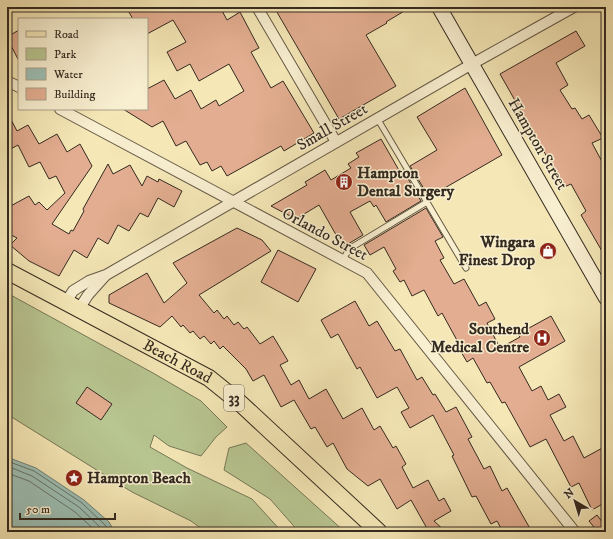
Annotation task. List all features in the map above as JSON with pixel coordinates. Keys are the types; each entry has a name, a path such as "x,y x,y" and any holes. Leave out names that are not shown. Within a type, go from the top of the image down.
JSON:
{"main road":[{"name":"Hampton Street","path":"439,7 604,289"},
{"name":"Beach Road","path":"7,271 194,369 214,382 240,403 379,532"}],"street":[{"path":"256,7 336,142"},
{"name":"Small Street","path":"72,306 73,291 76,288 89,281 106,275 377,118 574,7"},
{"path":"7,81 18,86"},
{"name":"Orlando Street","path":"62,110 367,273 575,532"},
{"name":"Small Street","path":"72,306 88,295 106,275"}],"lane":[{"path":"377,118 466,268"},
{"path":"344,260 349,249 427,202"}],"green space":[{"path":"7,293 201,401 227,427 216,437 201,456 169,446 154,435 150,447 187,468 252,499 282,532 206,532 191,521 132,492 7,414"},
{"path":"246,443 345,532 299,532 270,499 224,470 229,448"}],"water":[{"path":"7,457 36,468 84,500 109,522 115,532 7,532"}],"building":[{"path":"126,7 220,7 227,20 240,12 259,48 251,52 271,88 283,81 314,133 284,151 281,146 227,176 221,166 212,171 207,162 200,165 186,141 176,146 163,121 152,127 125,110 148,110 148,88 164,80 175,99 191,90 201,109 216,100 219,106 244,91 229,64 199,81 190,64 177,71 167,52 186,42 173,20 148,33 148,18 132,18"},
{"path":"274,7 411,7 366,35 396,86 339,119"},
{"path":"18,31 18,59 7,38"},
{"path":"576,31 585,46 556,63 568,85 560,90 572,109 575,108 582,119 589,115 603,138 592,143 606,169 606,258 581,215 586,211 571,184 564,187 500,74"},
{"path":"465,88 502,155 429,197 410,166 437,150 417,117"},
{"path":"7,112 17,131 28,125 39,144 57,134 67,152 80,144 92,166 52,224 69,234 71,230 73,231 84,211 83,209 108,164 113,174 130,165 142,186 147,176 158,182 159,179 182,191 174,207 158,198 148,217 140,213 129,231 118,225 108,244 98,238 87,258 74,250 59,276 29,261 10,245 17,238 7,233 7,208 29,196 35,205 39,202 47,210 65,193 56,176 49,179 40,162 29,167 18,145 7,151"},
{"path":"381,139 400,172 403,170 421,201 386,222 376,205 374,207 370,201 350,212 363,235 343,247 319,205 296,219 271,206 307,185 305,182 325,170 331,180 351,168 348,164 359,157 356,153"},
{"path":"426,208 443,237 435,241 444,258 440,260 454,284 464,279 479,306 486,302 495,319 487,323 500,348 520,337 518,334 551,316 565,341 519,367 532,391 541,386 548,400 559,394 566,407 550,415 564,441 573,436 584,458 606,446 606,502 592,510 579,483 571,487 546,439 530,447 505,402 502,403 490,382 487,383 473,358 467,362 442,313 438,316 424,290 412,296 404,280 400,282 393,271 396,269 384,247 370,255 364,245"},
{"path":"237,228 262,240 271,251 199,295 214,313 217,310 224,319 227,316 234,325 238,322 244,329 247,327 260,344 273,336 288,361 280,365 291,385 299,380 309,399 326,389 343,419 362,408 374,430 380,426 393,448 396,446 406,464 402,467 413,488 428,480 439,501 444,498 451,511 434,521 446,532 429,532 411,500 397,509 380,479 368,486 347,469 333,443 327,447 315,427 311,429 294,400 281,407 264,375 253,381 246,369 223,346 220,349 214,341 211,344 204,336 200,339 193,331 190,333 183,325 181,327 172,316 160,327 109,303 109,295 147,273 164,303 187,283 173,263"},
{"path":"278,250 316,269 298,302 261,282"},
{"path":"355,301 369,326 377,321 395,351 400,349 417,380 422,377 446,412 456,407 472,437 468,439 484,469 490,466 502,491 507,488 532,532 503,532 497,521 491,524 476,496 472,497 452,456 454,455 433,415 410,428 401,412 409,408 397,387 377,398 360,367 357,369 338,334 331,338 321,320"},
{"path":"87,387 112,404 101,420 76,403"},
{"path":"597,515 606,527 606,532 598,532 589,521"}],"place":[{"name":"Hampton Dental Surgery","path":"344,182"},
{"name":"Wingara Finest Drop","path":"548,251"},
{"name":"Southend Medical Centre","path":"542,338"},
{"name":"Hampton Beach","path":"74,478"}]}
